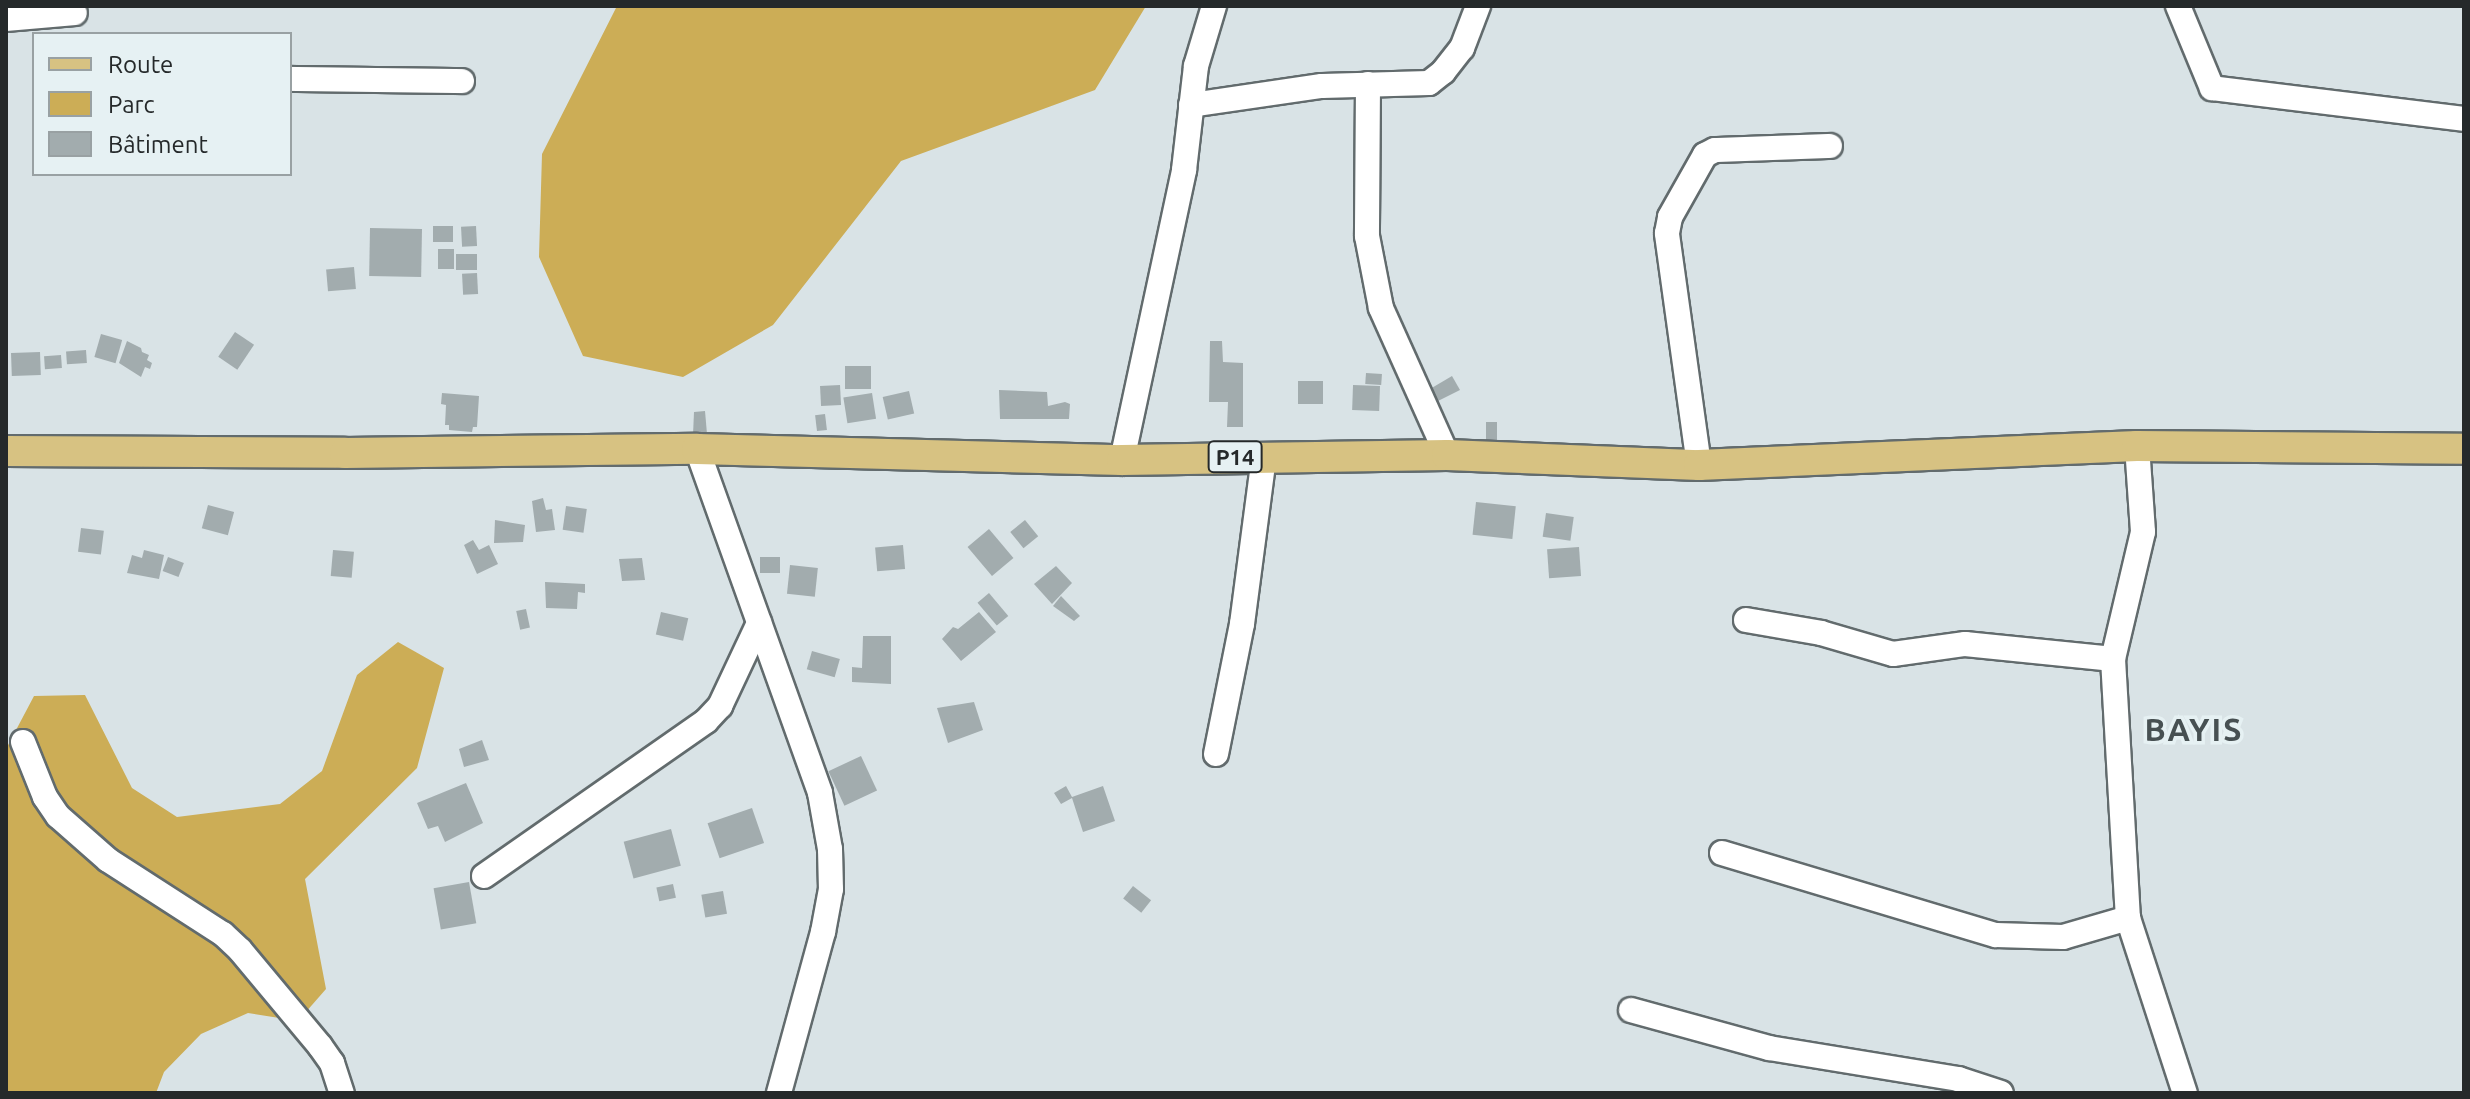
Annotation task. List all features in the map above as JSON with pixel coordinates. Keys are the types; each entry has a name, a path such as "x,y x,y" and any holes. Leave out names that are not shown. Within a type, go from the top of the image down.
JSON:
{"main road":[{"name":"P14","path":"6,451 345,453 697,449 1122,460 1447,455 1699,465 2137,446 2464,449"}],"street":[{"path":"1122,460 1184,170 1196,66 1214,6"},
{"path":"1191,105 1322,86 1418,85 1435,80 1462,48 1478,6"},
{"path":"2178,6 2212,88 2464,119"},
{"path":"6,19 78,18"},
{"path":"292,79 462,81"},
{"path":"1368,84 1367,236 1381,308 1447,455"},
{"path":"1699,465 1667,233 1670,217 1705,155 1715,150 1830,146"},
{"path":"2137,446 2143,532 2113,659 2128,918 2185,1093"},
{"path":"697,449 820,793 830,849 831,889 823,932 779,1093"},
{"path":"1216,754 1242,624 1264,457"},
{"path":"1746,620 1821,633 1893,654 1965,644 2113,659"},
{"path":"484,876 706,721 720,706 759,623"},
{"path":"23,742 45,797 58,816 108,860 223,934 240,950 320,1046 332,1063 342,1093"},
{"path":"1722,853 1996,935 2063,937 2128,918"},
{"path":"1631,1010 1769,1048 1958,1079 2001,1093"}],"green space":[{"path":"617,6 1146,6 1095,90 901,161 773,325 683,377 583,356 539,257 542,154"},
{"path":"398,642 444,668 417,768 305,879 326,989 298,1021 248,1013 201,1034 164,1072 156,1093 6,1093 6,749 34,696 85,695 132,788 177,817 280,804 322,771 357,675"}],"building":[{"path":"433,226 453,226 453,242 433,242"},
{"path":"476,226 477,246 462,247 461,227"},
{"path":"370,228 422,229 421,277 369,276"},
{"path":"438,249 454,249 454,269 438,269"},
{"path":"456,254 477,254 477,270 456,270"},
{"path":"354,267 356,289 328,291 326,269"},
{"path":"477,273 478,294 463,295 462,274"},
{"path":"235,332 254,345 237,370 218,357"},
{"path":"101,334 122,340 116,363 94,357"},
{"path":"127,341 149,355 147,360 152,363 150,369 145,367 141,377 119,363"},
{"path":"1210,341 1222,341 1223,362 1243,363 1243,427 1227,427 1228,402 1209,402"},
{"path":"86,350 87,363 67,364 66,351"},
{"path":"40,352 41,375 12,376 11,353"},
{"path":"61,355 62,368 45,369 44,356"},
{"path":"845,366 871,366 871,389 845,389"},
{"path":"1366,373 1382,374 1381,385 1365,384"},
{"path":"1452,376 1460,390 1438,401 1430,389"},
{"path":"1298,381 1323,381 1323,404 1298,404"},
{"path":"840,385 841,405 821,406 820,386"},
{"path":"1353,385 1380,386 1379,411 1352,410"},
{"path":"999,390 1047,392 1048,406 1065,402 1070,404 1069,419 1000,419"},
{"path":"909,391 914,413 888,419 883,397"},
{"path":"442,393 479,396 477,427 473,427 472,432 449,430 449,425 445,425 446,405 441,404"},
{"path":"872,393 876,419 847,423 843,398"},
{"path":"705,411 707,434 693,435 694,412"},
{"path":"825,414 827,430 817,431 815,415"},
{"path":"1486,422 1497,422 1497,440 1486,440"},
{"path":"543,498 546,510 552,509 555,530 536,532 532,501"},
{"path":"1476,502 1516,506 1512,539 1473,535"},
{"path":"208,505 234,512 228,535 202,528"},
{"path":"566,506 587,509 583,533 563,530"},
{"path":"1546,513 1574,517 1570,541 1543,537"},
{"path":"495,520 525,525 523,542 494,543"},
{"path":"1025,520 1038,536 1023,548 1010,532"},
{"path":"81,528 104,531 101,555 78,552"},
{"path":"989,529 1013,558 992,576 968,547"},
{"path":"473,540 479,550 489,545 498,564 477,574 464,545"},
{"path":"903,545 905,569 877,571 875,547"},
{"path":"1579,547 1581,576 1549,578 1547,549"},
{"path":"144,550 164,555 159,579 127,573 132,555 142,558"},
{"path":"333,550 354,552 352,578 331,576"},
{"path":"168,557 184,563 178,577 163,571"},
{"path":"760,557 780,557 780,573 760,573"},
{"path":"642,558 645,580 622,581 619,559"},
{"path":"790,565 818,568 815,597 787,594"},
{"path":"1056,566 1072,583 1052,604 1034,584"},
{"path":"545,582 585,584 585,593 578,592 577,609 546,608"},
{"path":"989,593 1008,616 997,626 978,603"},
{"path":"1061,596 1080,616 1074,621 1053,606"},
{"path":"526,609 530,628 520,630 516,611"},
{"path":"661,612 688,618 683,641 656,634"},
{"path":"979,612 996,632 961,661 942,639 953,627 958,629"},
{"path":"863,636 891,636 891,684 852,682 852,667 862,668"},
{"path":"812,651 840,659 835,677 807,669"},
{"path":"974,702 983,730 948,743 937,708"},
{"path":"482,740 489,760 464,767 459,749"},
{"path":"861,756 877,790 844,806 828,771"},
{"path":"466,783 483,823 445,842 438,826 428,829 417,803"},
{"path":"1066,786 1072,797 1103,786 1115,821 1083,832 1072,798 1061,804 1054,793"},
{"path":"752,808 764,843 720,858 708,823"},
{"path":"671,829 681,866 634,878 624,842"},
{"path":"469,882 476,923 441,930 434,888"},
{"path":"673,884 676,898 659,901 656,888"},
{"path":"1133,886 1151,900 1141,913 1123,899"},
{"path":"723,891 727,914 705,917 701,895"}],"district":[{"name":"BAYIS","path":"2194,729"}]}
